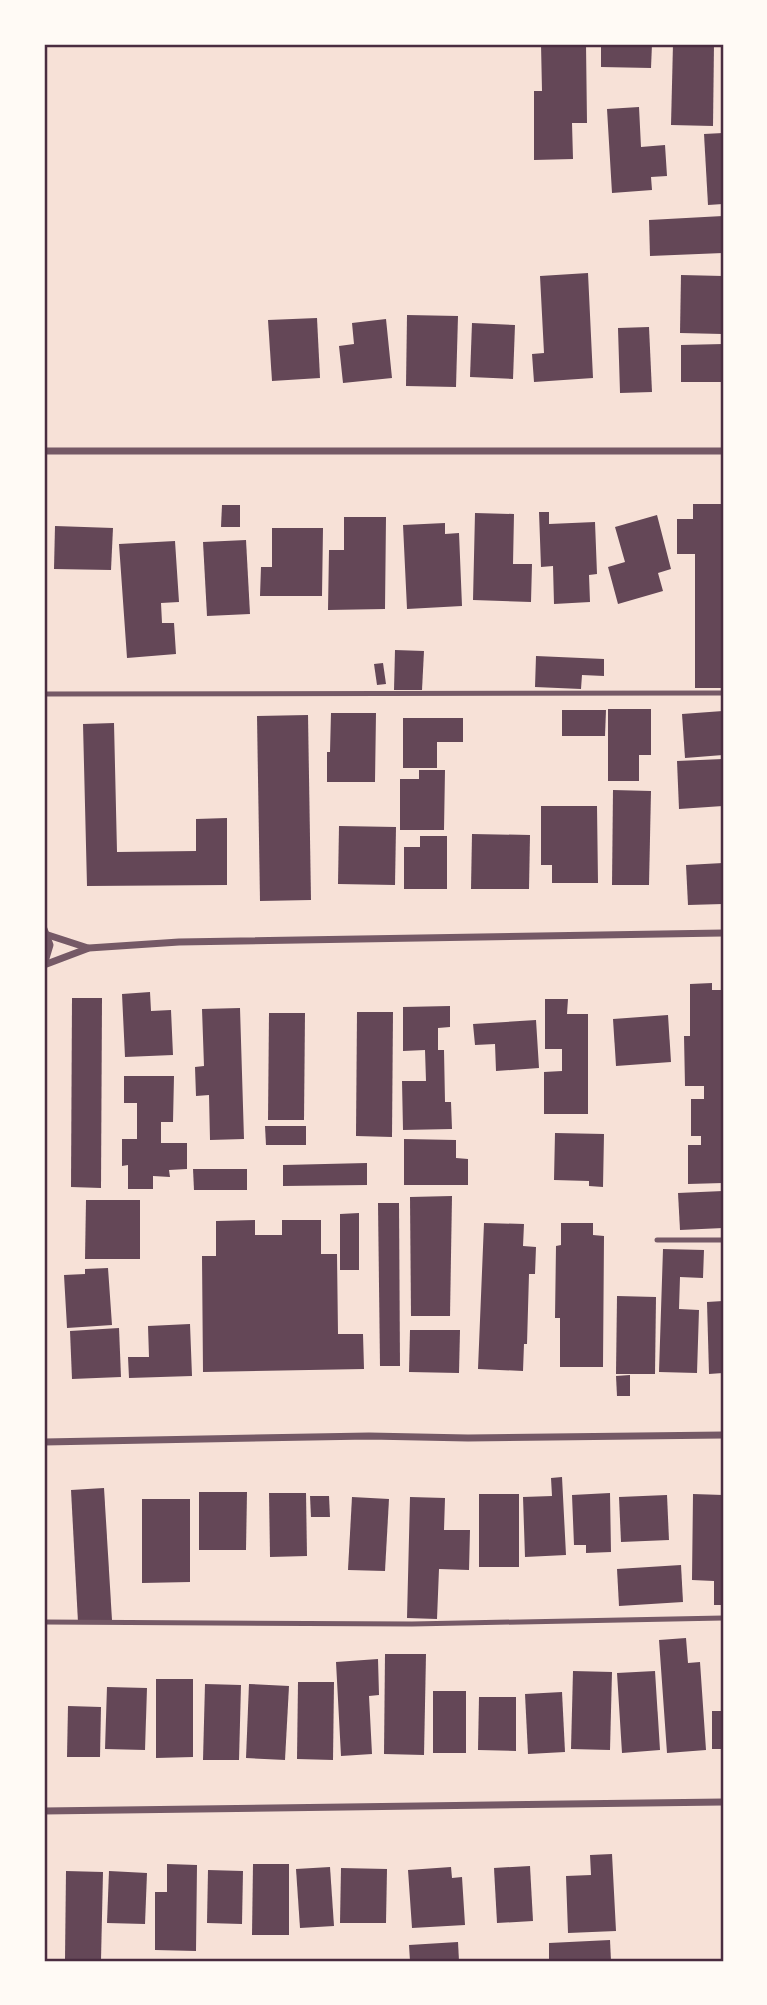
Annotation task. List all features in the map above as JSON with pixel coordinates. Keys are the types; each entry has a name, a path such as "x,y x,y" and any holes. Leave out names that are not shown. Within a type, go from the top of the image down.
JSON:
{"street":[{"path":"44,451 723,450"},
{"path":"46,932 89,948"},
{"path":"44,965 50,945 46,932"},
{"path":"44,965 89,948 179,942 723,933"},
{"path":"44,1442 369,1436 468,1438 723,1435"},
{"path":"44,1811 723,1802"}],"lane":[{"path":"44,694 723,693"},
{"path":"657,1240 723,1240"},
{"path":"44,1622 412,1625 723,1618"}],"building":[{"path":"541,44 586,44 587,123 572,123 573,159 534,160 534,91 542,91"},
{"path":"601,44 652,44 651,68 601,67"},
{"path":"673,44 714,44 713,126 671,125"},
{"path":"639,107 641,147 665,145 667,176 651,177 652,190 612,193 607,109"},
{"path":"723,133 723,204 708,205 704,134"},
{"path":"723,216 723,253 650,256 649,220"},
{"path":"588,273 593,378 534,382 532,354 544,353 540,276"},
{"path":"681,275 723,276 722,334 680,333"},
{"path":"407,315 458,316 456,387 406,386"},
{"path":"317,318 320,378 272,381 268,320"},
{"path":"386,319 392,378 343,383 339,346 354,344 352,323"},
{"path":"472,323 515,325 513,379 470,377"},
{"path":"649,327 652,392 620,393 618,328"},
{"path":"723,344 723,382 681,382 681,345"},
{"path":"693,504 723,504 723,688 695,688 695,554 677,554 677,519 693,519"},
{"path":"222,505 240,505 240,527 221,527"},
{"path":"539,512 549,512 549,524 595,522 597,574 589,575 590,602 554,604 553,566 541,567"},
{"path":"475,513 514,514 513,564 532,564 531,602 473,600"},
{"path":"657,515 671,569 658,573 663,591 618,604 608,567 625,562 615,527"},
{"path":"344,517 386,517 385,609 328,610 329,550 344,550"},
{"path":"445,523 445,534 459,533 462,606 407,609 403,525"},
{"path":"55,526 113,528 111,570 54,569"},
{"path":"272,528 323,528 322,596 260,596 261,567 272,567"},
{"path":"246,540 250,614 207,616 203,542"},
{"path":"175,541 179,602 161,603 162,623 174,623 176,654 127,658 119,544"},
{"path":"395,650 424,651 422,690 394,690"},
{"path":"536,656 604,659 604,676 582,675 581,689 535,687"},
{"path":"383,663 386,684 377,685 374,664"},
{"path":"608,709 651,709 651,755 639,755 639,781 608,781"},
{"path":"562,710 606,710 605,736 562,736"},
{"path":"723,711 723,755 685,758 682,714"},
{"path":"331,713 376,713 375,782 327,782"},
{"path":"308,715 311,900 260,901 257,716"},
{"path":"403,718 463,718 463,742 437,742 437,768 403,768"},
{"path":"114,723 117,852 196,851 196,819 227,818 227,885 87,886 83,724"},
{"path":"723,759 723,806 679,809 677,761"},
{"path":"419,770 445,770 444,830 400,830 400,779 419,779"},
{"path":"613,790 651,791 649,885 612,885"},
{"path":"541,806 597,806 598,883 552,883 552,865 541,865"},
{"path":"339,826 396,827 395,885 338,884"},
{"path":"472,834 530,835 529,889 471,889"},
{"path":"420,836 447,836 447,889 404,889 404,847 420,847"},
{"path":"723,863 723,904 688,905 686,865"},
{"path":"712,983 712,990 723,990 723,1183 688,1184 688,1145 701,1145 701,1136 691,1136 691,1099 704,1099 704,1086 685,1086 684,1036 690,1036 690,984"},
{"path":"150,992 151,1011 171,1010 173,1055 125,1057 122,994"},
{"path":"72,998 102,998 101,1188 71,1187"},
{"path":"545,999 568,999 567,1014 588,1014 588,1114 544,1114 544,1072 562,1071 562,1049 545,1049"},
{"path":"450,1006 450,1027 438,1028 438,1050 444,1050 445,1102 451,1102 452,1129 403,1130 402,1081 426,1081 425,1050 403,1051 403,1007"},
{"path":"240,1008 244,1139 210,1140 209,1095 196,1096 195,1067 204,1066 202,1009"},
{"path":"357,1012 393,1012 392,1137 356,1136"},
{"path":"269,1013 305,1013 304,1120 268,1120"},
{"path":"668,1015 671,1062 616,1066 613,1019"},
{"path":"536,1020 539,1068 496,1071 495,1044 475,1045 473,1024"},
{"path":"124,1076 174,1076 173,1122 161,1122 161,1143 187,1143 187,1169 169,1170 170,1177 153,1176 153,1189 128,1189 128,1165 122,1166 122,1139 137,1139 137,1103 124,1103"},
{"path":"265,1126 306,1126 306,1145 266,1145"},
{"path":"555,1133 604,1134 603,1187 589,1186 589,1181 554,1180"},
{"path":"404,1139 456,1140 456,1158 468,1159 468,1185 404,1185"},
{"path":"367,1163 367,1185 283,1186 283,1165"},
{"path":"193,1169 247,1169 247,1190 194,1190"},
{"path":"723,1191 723,1228 680,1230 678,1193"},
{"path":"452,1196 450,1316 411,1316 410,1197"},
{"path":"86,1200 140,1200 140,1259 85,1259"},
{"path":"378,1203 399,1203 400,1366 380,1366"},
{"path":"359,1213 359,1270 340,1270 340,1214"},
{"path":"255,1220 255,1235 282,1235 282,1220 321,1220 321,1254 337,1254 338,1334 363,1334 364,1369 203,1372 202,1256 216,1256 216,1221"},
{"path":"484,1223 524,1224 523,1246 536,1247 535,1274 529,1274 527,1344 524,1344 523,1371 478,1369"},
{"path":"561,1223 593,1223 593,1235 604,1236 603,1367 560,1367 560,1318 555,1318 556,1246 561,1245"},
{"path":"663,1249 704,1250 703,1278 680,1277 679,1309 699,1310 697,1373 659,1372"},
{"path":"108,1268 112,1325 67,1328 64,1275 85,1274 85,1269"},
{"path":"617,1296 656,1297 655,1374 616,1374"},
{"path":"723,1301 723,1373 709,1374 707,1302"},
{"path":"190,1324 192,1376 129,1378 128,1357 149,1357 148,1326"},
{"path":"119,1328 121,1377 72,1379 70,1331"},
{"path":"410,1330 460,1330 459,1373 409,1372"},
{"path":"630,1375 630,1396 617,1396 616,1376"},
{"path":"562,1477 566,1555 525,1557 523,1497 552,1496 551,1478"},
{"path":"104,1488 112,1620 78,1622 71,1490"},
{"path":"199,1492 247,1492 246,1550 199,1550"},
{"path":"269,1493 306,1493 307,1556 270,1557"},
{"path":"610,1493 611,1552 586,1553 586,1545 574,1545 572,1495"},
{"path":"479,1494 519,1494 519,1567 479,1567"},
{"path":"693,1494 723,1495 723,1605 714,1605 714,1581 692,1580"},
{"path":"667,1495 669,1540 621,1542 619,1497"},
{"path":"310,1496 329,1496 330,1517 311,1517"},
{"path":"352,1497 389,1499 385,1571 348,1570"},
{"path":"410,1497 445,1498 444,1530 470,1530 469,1570 439,1569 437,1619 407,1618"},
{"path":"142,1499 190,1499 190,1582 142,1583"},
{"path":"681,1565 683,1602 619,1606 617,1569"},
{"path":"686,1638 688,1663 700,1662 706,1750 667,1753 659,1640"},
{"path":"385,1654 426,1654 424,1755 384,1754"},
{"path":"378,1659 379,1695 369,1696 372,1754 341,1756 336,1662"},
{"path":"573,1671 612,1672 610,1750 571,1749"},
{"path":"655,1671 660,1750 622,1753 617,1673"},
{"path":"156,1679 193,1679 193,1757 156,1758"},
{"path":"298,1682 334,1682 333,1760 297,1759"},
{"path":"205,1684 241,1685 239,1760 203,1760"},
{"path":"249,1684 289,1686 285,1760 246,1758"},
{"path":"107,1687 147,1688 145,1750 105,1749"},
{"path":"433,1691 466,1691 466,1753 433,1753"},
{"path":"562,1692 565,1752 528,1754 525,1694"},
{"path":"479,1697 516,1697 516,1751 478,1750"},
{"path":"68,1706 101,1707 100,1757 67,1757"},
{"path":"712,1711 723,1711 723,1749 712,1749"},
{"path":"612,1854 616,1931 568,1933 566,1876 591,1875 590,1855"},
{"path":"167,1864 197,1865 196,1951 155,1950 155,1892 167,1892"},
{"path":"253,1864 289,1864 289,1935 252,1935"},
{"path":"530,1866 533,1921 497,1923 494,1868"},
{"path":"330,1867 334,1926 300,1928 296,1869"},
{"path":"451,1867 452,1878 462,1877 465,1925 412,1928 408,1870"},
{"path":"341,1868 387,1869 386,1923 340,1923"},
{"path":"208,1870 243,1871 242,1924 207,1923"},
{"path":"66,1871 103,1872 101,1960 65,1959"},
{"path":"109,1871 147,1873 145,1924 107,1923"},
{"path":"610,1940 611,1961 549,1961 549,1943"},
{"path":"458,1942 459,1961 410,1961 409,1945"}]}
